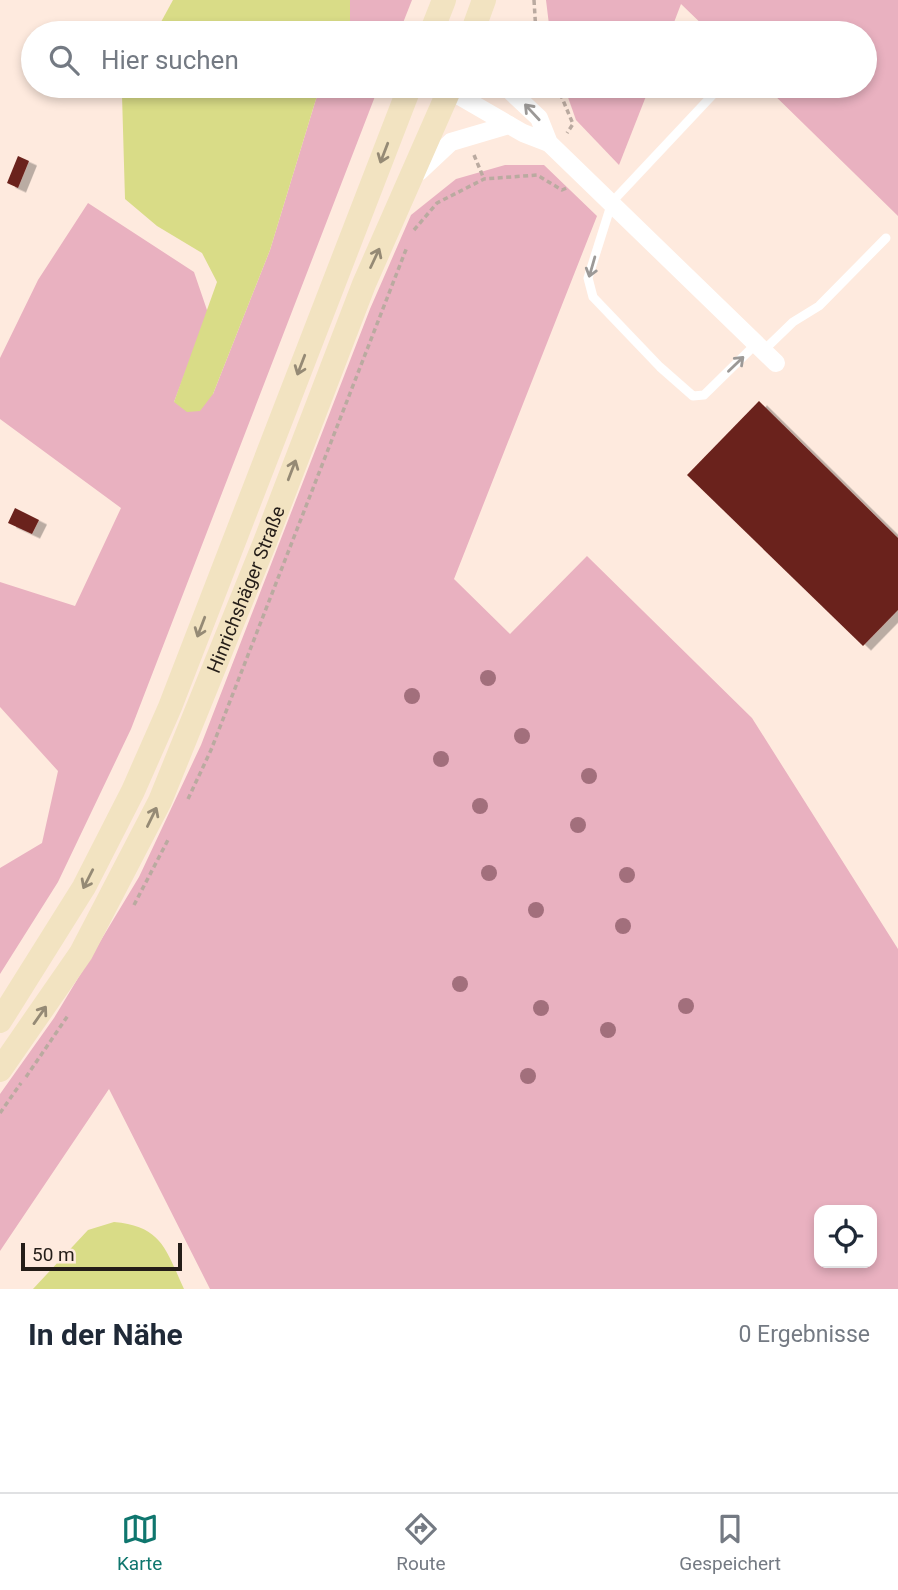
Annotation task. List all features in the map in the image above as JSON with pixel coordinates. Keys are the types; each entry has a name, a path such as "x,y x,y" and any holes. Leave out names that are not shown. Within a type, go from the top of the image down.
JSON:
{"main road":[{"path":"436,21 444,0"},
{"path":"476,21 484,0"},
{"name":"Hinrichshäger Straße","path":"0,1021 84,887 139,779 170,708 405,98"},
{"name":"Hinrichshäger Straße","path":"0,1070 81,953 160,801 265,542 364,284 412,180 444,98"}],"street":[{"path":"466,98 523,134 554,147"},
{"path":"518,98 539,118 554,147 765,352"},
{"path":"412,180 451,142 509,125"}],"lane":[{"path":"710,98 612,202 588,278 593,297 683,390 693,396 704,395 765,352 793,322 819,306 886,238"}],"path":[{"path":"534,0 535,21"},
{"path":"554,147 573,124 562,98"},
{"path":"414,231 437,202 484,179 537,175 562,190 589,180"}],"shaded area":[{"path":"173,0 350,0 350,21 162,21"},
{"path":"350,0 412,0 404,21 350,21"},
{"path":"546,0 898,0 898,216 777,98 877,98 877,21 699,21 681,4 675,21 549,21"},
{"path":"122,98 317,98 270,250 213,394 200,411 187,412 174,402 217,282 202,253 157,226 125,199"},
{"path":"374,98 131,729 58,882 0,974 0,868 42,843 58,771 0,707 0,582 75,606 121,508 0,419 0,358 38,280 88,203 194,272 208,313 174,402 213,394 270,250 316,99"},
{"path":"568,98 645,98 619,165 576,120"},
{"path":"505,165 544,165 597,216 454,579 510,634 587,556 752,718 898,949 898,1289 210,1289 109,1089 0,1251 0,1094 54,1018 139,877 201,745 370,309 411,215 456,179"},
{"path":"114,1222 143,1229 160,1242 184,1289 33,1289 88,1230"}],"building":[{"path":"18,156 29,161 18,188 7,183"},
{"path":"759,401 898,538 898,610 863,646 687,475"},
{"path":"15,508 39,520 32,534 8,523"}]}
